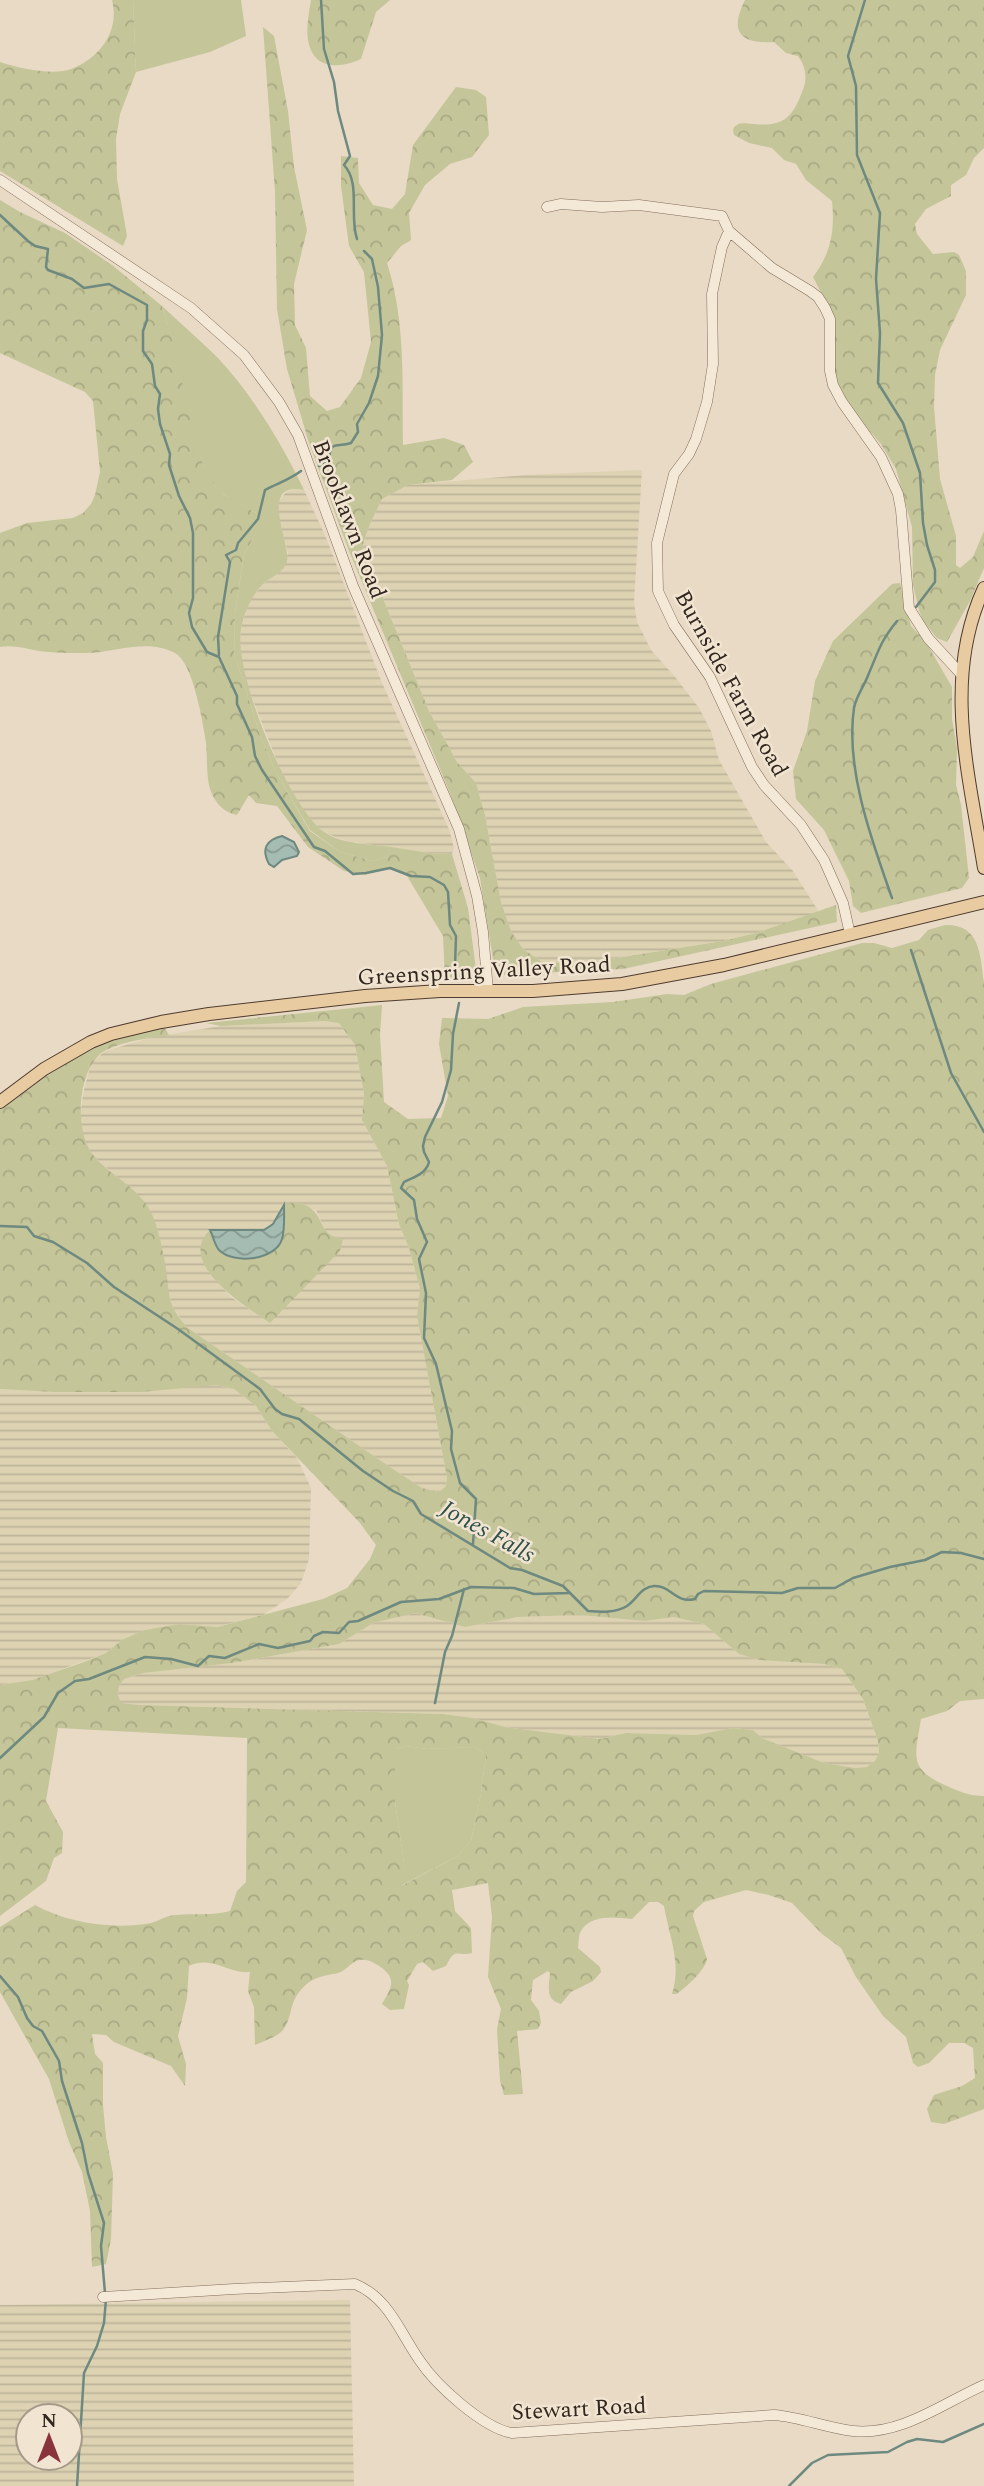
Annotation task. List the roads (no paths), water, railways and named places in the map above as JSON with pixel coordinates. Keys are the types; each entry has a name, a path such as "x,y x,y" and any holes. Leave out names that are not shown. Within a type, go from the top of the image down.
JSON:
{"main road":[{"path":"984,588 967,637 961,674 964,740 984,868"},
{"name":"Greenspring Valley Road","path":"0,1102 69,1053 111,1034 135,1027 209,1014 394,993 579,988 658,979 984,902"}],"street":[{"name":"Brooklawn Road","path":"0,180 191,308 244,355 279,402 298,435 353,586 459,829 477,896 488,991"},
{"path":"547,207 561,204 602,207 639,205 722,216 729,231 772,268 810,290 818,298 830,319 830,371 833,385 881,457 898,494 909,608 928,638 961,674"},
{"name":"Burnside Farm Road","path":"729,231 722,247 712,294 713,364 707,402 696,439 674,474 657,544 658,591 674,625 710,677 752,767 764,785 802,825 824,860 843,903 850,934"},
{"name":"Stewart Road","path":"106,2297 355,2284 382,2302 432,2377 493,2427 512,2433 774,2415 795,2417 841,2429 871,2431 894,2427 984,2385"}],"water":[{"path":"282,836 294,842 299,852 297,856 282,860 274,867 269,864 265,854 266,846"},
{"path":"284,1205 282,1239 272,1252 244,1259 226,1255 218,1248 210,1230 264,1230 273,1224"}],"waterway":[{"path":"321,0 324,49 350,156 344,165 352,181 357,239"},
{"path":"865,0 848,56 856,86 857,155 880,213 876,279 880,333 878,383 903,423 920,473 923,523 935,570 935,582 916,607"},
{"path":"0,215 35,246 48,249 48,270 72,279 84,288 109,284 147,305 143,351 152,364 155,386 160,394 158,409 170,454 169,465 179,496 190,518 193,533 193,598 189,613 192,627 207,652 219,657 252,737 255,756 314,847 325,851 353,874 390,868 411,876 430,877 444,885 448,892 450,925 456,936 455,966 459,978"},
{"path":"319,466 329,459 333,446 351,443 358,432 357,424 369,403 378,376 382,335 378,287 372,259 364,251"},
{"path":"219,655 218,637 230,562 226,555 236,550 238,543 258,519 265,490 301,471"},
{"path":"892,898 862,804 853,755 852,731 857,699 880,646 897,621"},
{"path":"911,950 951,1073 984,1132"},
{"path":"459,1003 453,1034 451,1070 442,1102 423,1146 429,1162 422,1172 404,1182 401,1188 414,1200 417,1219 427,1242 419,1259 426,1293 424,1338 436,1364 452,1431 451,1449 460,1483 476,1499 473,1544"},
{"name":"Jones Falls","path":"0,1226 27,1227 34,1236 53,1242 87,1263 114,1287 178,1329 260,1389 275,1409 299,1419 363,1471 413,1501 421,1514 510,1568 563,1586 588,1611 618,1610 642,1591 654,1586 665,1588 688,1600 695,1599 704,1591 782,1593 798,1588 835,1588 853,1578 925,1560 942,1552 961,1553 984,1559"},
{"path":"0,1758 44,1717 58,1693 75,1681 89,1679 145,1657 171,1659 198,1666 209,1656 225,1658 259,1644 278,1648 310,1641 323,1632 339,1633 349,1622 358,1621 401,1602 439,1599 471,1587 514,1588 534,1594 569,1593"},
{"path":"435,1703 445,1652 464,1589"},
{"path":"0,1976 18,1997 33,2026 42,2031 59,2061 62,2081 104,2223 101,2246 105,2293"},
{"path":"77,2486 84,2373 104,2323 106,2299"},
{"path":"789,2486 812,2463 828,2455 888,2452 917,2439 943,2442 984,2424"}]}
